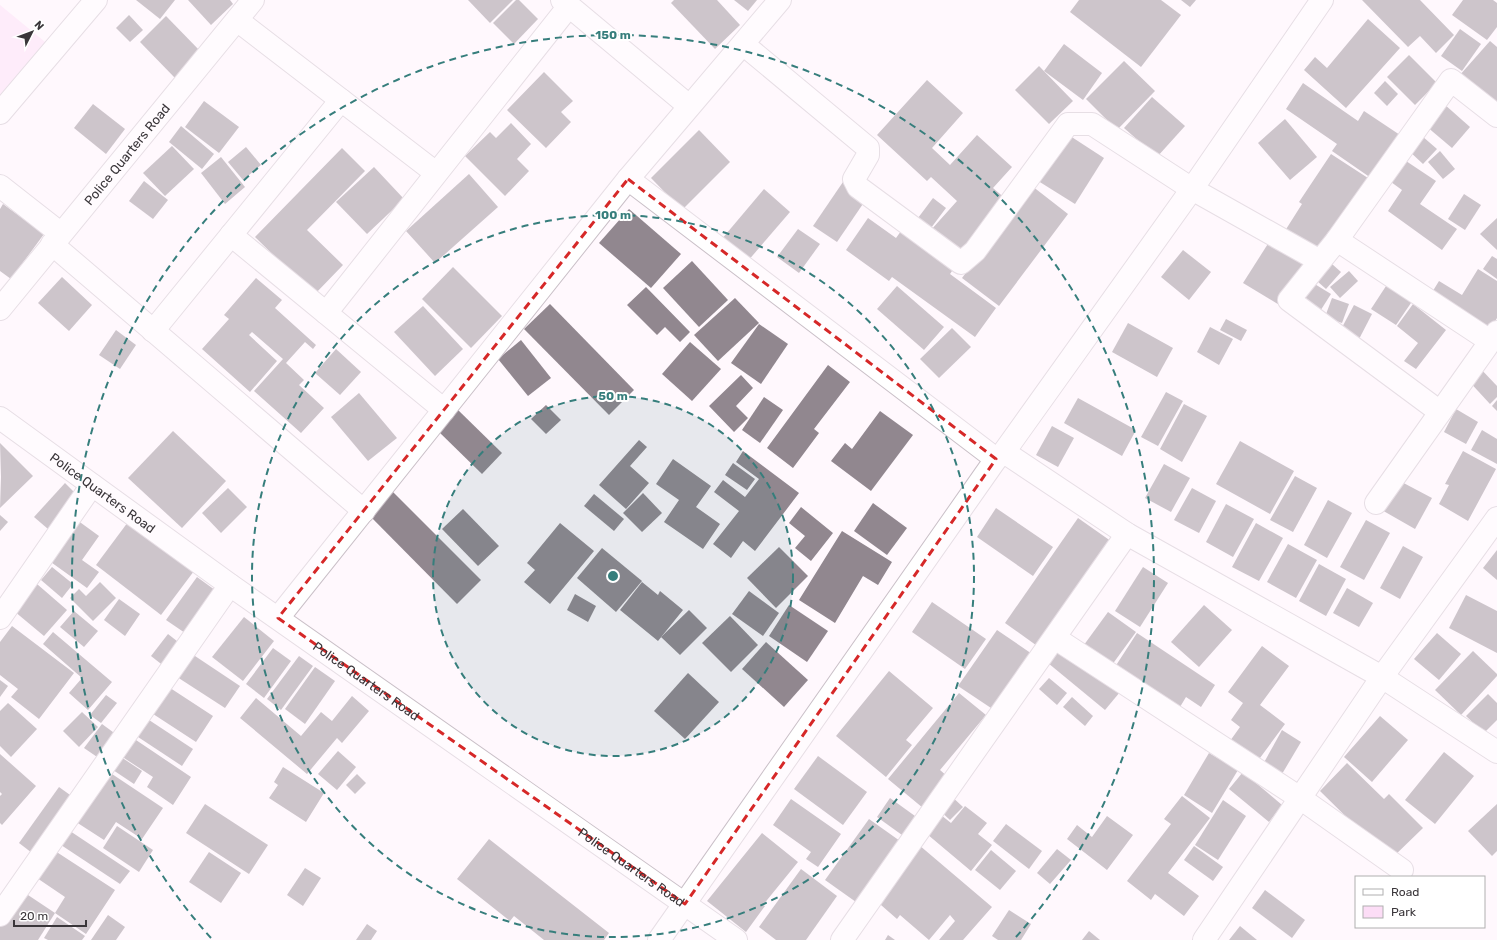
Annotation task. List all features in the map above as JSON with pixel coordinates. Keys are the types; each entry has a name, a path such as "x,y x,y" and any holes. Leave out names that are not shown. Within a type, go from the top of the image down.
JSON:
{"street":[{"path":"0,113 96,0"},
{"name":"Police Quarters Road","path":"0,309 253,0"},
{"path":"278,618 628,178 780,0"},
{"path":"659,940 1000,456 1192,189 1322,0"},
{"path":"326,313 436,173 565,3 689,106"},
{"path":"237,20 436,173"},
{"path":"743,44 868,148 868,155 854,179 858,187 961,263 975,251 1068,124 1092,124 1192,189 1320,261"},
{"path":"1440,412 1290,300 1337,240 1451,80 1497,116"},
{"path":"153,331 341,100"},
{"path":"628,178 1000,456 1127,534 1382,677 1497,752"},
{"path":"0,186 153,331 364,511"},
{"path":"231,235 444,410"},
{"path":"1337,240 1494,337 1376,503"},
{"name":"Police Quarters Road","path":"1,421 230,585 736,940"},
{"path":"0,618 92,485"},
{"path":"1204,940 1382,677 1497,518"},
{"path":"842,940 1127,534"},
{"path":"0,915 230,585"},
{"path":"1055,638 1300,798 1402,870"}],"highlighted area":[{"path":"628,179 996,459 685,904 278,618"}],"green space":[{"path":"0,5 50,46 0,105"}],"building":[{"path":"136,0 175,0 160,19"},
{"path":"188,0 230,0 233,4 211,25"},
{"path":"468,0 513,0 490,23"},
{"path":"516,0 519,0 538,19 514,44 493,23"},
{"path":"674,0 717,0 740,25 715,49 671,3"},
{"path":"734,0 757,0 748,11"},
{"path":"1079,0 1161,0 1181,15 1141,67 1070,12"},
{"path":"1181,0 1196,0 1190,7"},
{"path":"1362,0 1420,0 1454,35 1436,53 1420,36 1408,47"},
{"path":"1463,0 1493,0 1497,3 1497,27 1487,40 1452,15"},
{"path":"129,15 143,30 130,42 116,28"},
{"path":"166,16 201,52 175,78 140,42"},
{"path":"1368,19 1400,48 1346,108 1304,70 1315,57 1327,68"},
{"path":"1460,29 1481,44 1462,71 1441,56"},
{"path":"1490,41 1497,47 1497,110 1459,76"},
{"path":"1064,44 1102,73 1083,100 1044,71"},
{"path":"1409,55 1437,83 1415,105 1387,77"},
{"path":"1124,61 1155,91 1117,130 1086,99"},
{"path":"1039,66 1073,101 1049,124 1015,90"},
{"path":"544,72 573,101 561,112 571,122 546,148 507,110"},
{"path":"927,80 963,113 932,148 950,165 977,135 1012,167 993,188 1007,200 957,255 931,230 957,201 931,177 927,181 877,135"},
{"path":"1385,81 1398,94 1387,106 1374,93"},
{"path":"1303,83 1358,121 1364,111 1400,135 1371,178 1332,151 1337,144 1286,109"},
{"path":"1152,97 1185,126 1157,157 1124,128"},
{"path":"204,101 239,127 219,153 185,127"},
{"path":"93,104 125,129 106,154 74,128"},
{"path":"1444,104 1470,127 1452,148 1426,126"},
{"path":"1285,119 1317,157 1290,180 1258,143"},
{"path":"511,123 531,144 517,159 529,171 505,196 465,156 490,132 496,138"},
{"path":"181,126 214,154 202,169 169,142"},
{"path":"699,130 730,162 682,210 651,178"},
{"path":"1064,132 1104,158 1075,204 1035,179"},
{"path":"1422,136 1437,149 1423,164 1408,150"},
{"path":"172,146 194,169 165,196 143,173"},
{"path":"246,147 261,165 243,180 228,162"},
{"path":"342,148 365,171 307,230 343,265 314,295 255,237"},
{"path":"1440,151 1455,169 1443,179 1428,162"},
{"path":"1331,154 1371,180 1320,258 1283,234 1302,204 1299,202"},
{"path":"221,157 245,187 225,204 201,173"},
{"path":"1406,161 1436,181 1420,204 1457,229 1442,250 1388,211 1402,190 1391,182"},
{"path":"374,167 404,199 367,234 336,202"},
{"path":"469,174 498,207 435,263 406,231"},
{"path":"845,179 869,195 837,242 813,226"},
{"path":"144,181 168,200 153,219 129,201"},
{"path":"1032,186 1068,214 999,306 962,278"},
{"path":"764,189 790,212 747,262 721,240"},
{"path":"1464,194 1481,205 1465,230 1448,219"},
{"path":"933,198 946,208 928,232 915,222"},
{"path":"3,204 44,234 11,279 0,271 0,209"},
{"path":"629,209 681,254 651,288 599,243"},
{"path":"868,218 896,238 904,227 956,265 950,274 996,308 975,337 892,277 889,281 846,250"},
{"path":"1497,218 1497,250 1480,234"},
{"path":"798,229 820,244 799,273 777,257"},
{"path":"1271,239 1308,263 1281,306 1243,283"},
{"path":"1183,250 1211,272 1189,300 1161,277"},
{"path":"1492,256 1497,259 1497,279 1483,269"},
{"path":"692,261 728,300 699,327 663,288"},
{"path":"1332,264 1341,272 1326,289 1317,281"},
{"path":"453,267 502,316 471,348 422,299"},
{"path":"1478,269 1497,281 1497,318 1489,331 1431,294 1439,281 1462,295"},
{"path":"1349,271 1358,281 1340,298 1330,287"},
{"path":"62,277 92,305 69,331 38,303"},
{"path":"256,278 282,300 275,308 316,345 313,349 305,342 286,363 304,380 299,385 324,408 301,433 254,391 283,359 252,332 249,335 277,361 250,392 202,349 229,319 224,315"},
{"path":"1313,283 1331,294 1317,316 1299,305"},
{"path":"1388,283 1413,300 1396,325 1371,309"},
{"path":"897,286 944,327 924,350 877,309"},
{"path":"646,287 690,332 680,342 665,327 657,335 627,305"},
{"path":"735,298 759,323 718,361 694,335"},
{"path":"1332,298 1349,304 1342,323 1325,317"},
{"path":"550,304 634,390 609,415 524,329"},
{"path":"1413,304 1446,330 1416,369 1404,361 1418,343 1397,326"},
{"path":"1354,305 1372,314 1357,343 1339,333"},
{"path":"423,306 463,349 435,376 394,332"},
{"path":"1226,319 1247,330 1241,341 1220,330"},
{"path":"1128,323 1173,348 1157,377 1112,352"},
{"path":"759,324 788,344 761,384 731,363"},
{"path":"1210,327 1233,339 1219,365 1197,352"},
{"path":"952,328 971,347 939,378 920,359"},
{"path":"116,330 136,345 120,369 99,355"},
{"path":"521,340 551,378 528,396 498,359"},
{"path":"690,342 721,369 692,401 662,374"},
{"path":"336,349 361,372 340,395 315,373"},
{"path":"828,365 850,382 814,429 819,433 793,468 767,448"},
{"path":"1478,366 1497,386 1497,397 1490,404 1466,378"},
{"path":"741,375 753,388 736,406 748,418 734,432 709,406"},
{"path":"1166,392 1183,401 1158,446 1141,437"},
{"path":"359,393 397,438 368,461 331,417"},
{"path":"764,397 783,410 760,443 742,430"},
{"path":"1078,398 1136,430 1122,456 1064,423"},
{"path":"1497,400 1497,411 1492,406"},
{"path":"1184,404 1207,416 1182,462 1160,449"},
{"path":"546,405 561,420 546,434 531,419"},
{"path":"457,409 502,453 482,474 437,430"},
{"path":"1456,409 1478,422 1466,444 1444,432"},
{"path":"880,411 913,435 871,491 831,461 845,443 852,449"},
{"path":"1052,426 1074,438 1058,467 1036,455"},
{"path":"1482,430 1497,439 1497,464 1471,450"},
{"path":"173,431 226,481 182,528 128,478"},
{"path":"639,440 647,447 630,466 649,483 626,509 599,485"},
{"path":"1240,441 1294,471 1270,514 1216,484"},
{"path":"0,443 33,476 0,508 1,477"},
{"path":"743,451 799,493 755,551 743,541 731,558 713,544 739,511 714,492 723,480 745,497 759,479 736,462"},
{"path":"1463,451 1496,469 1468,521 1439,504 1449,485 1445,484"},
{"path":"673,459 711,486 696,507 720,524 703,549 664,522 679,500 656,484"},
{"path":"733,463 755,479 747,490 725,475"},
{"path":"1164,464 1190,478 1171,512 1145,498"},
{"path":"1295,476 1317,488 1293,532 1270,520"},
{"path":"1396,479 1432,498 1415,529 1380,509"},
{"path":"65,483 78,496 48,529 34,517"},
{"path":"228,488 247,507 221,533 202,513"},
{"path":"1192,488 1216,501 1199,533 1174,520"},
{"path":"391,490 481,580 457,604 367,513"},
{"path":"643,493 662,513 642,532 623,513"},
{"path":"594,494 624,519 614,531 584,506"},
{"path":"1328,500 1352,513 1327,558 1304,545"},
{"path":"873,503 907,528 887,555 854,531"},
{"path":"1226,504 1254,519 1233,557 1206,542"},
{"path":"801,507 833,533 811,561 795,548 805,536 789,523"},
{"path":"996,508 1053,547 1033,576 977,537"},
{"path":"463,509 499,546 478,566 442,529"},
{"path":"0,515 8,522 0,531"},
{"path":"1078,518 1115,544 1040,648 1005,623"},
{"path":"77,520 99,536 82,560 99,572 87,588 48,560"},
{"path":"1366,520 1390,533 1364,580 1340,567"},
{"path":"128,522 194,571 161,615 96,565"},
{"path":"560,523 594,551 550,604 524,582 535,570 527,563"},
{"path":"1256,523 1283,538 1259,581 1232,567"},
{"path":"842,531 892,562 878,585 863,576 835,623 799,600"},
{"path":"1288,544 1317,560 1296,598 1267,582"},
{"path":"1403,546 1423,557 1400,599 1380,588"},
{"path":"779,547 808,576 776,608 747,578"},
{"path":"602,548 642,581 616,612 577,578"},
{"path":"1497,550 1497,580 1483,568"},
{"path":"1319,564 1346,579 1326,616 1299,601"},
{"path":"52,567 73,584 62,598 41,580"},
{"path":"1143,567 1168,583 1140,627 1115,611"},
{"path":"197,577 219,593 188,635 166,620"},
{"path":"100,582 116,598 93,621 70,598 79,589 86,596"},
{"path":"642,582 658,595 660,591 683,610 658,641 620,610"},
{"path":"37,584 67,610 44,636 14,611"},
{"path":"1347,588 1373,603 1359,627 1333,613"},
{"path":"749,591 779,613 763,636 732,614"},
{"path":"575,594 596,606 588,622 567,610"},
{"path":"1466,595 1497,611 1497,653 1449,628"},
{"path":"119,599 140,614 125,636 104,620"},
{"path":"932,602 986,639 965,669 912,632"},
{"path":"789,605 828,631 807,662 769,636"},
{"path":"1204,605 1232,630 1199,667 1171,642"},
{"path":"689,610 707,628 680,655 661,637"},
{"path":"74,611 98,631 84,647 60,627"},
{"path":"1108,612 1136,632 1109,669 1081,649"},
{"path":"730,616 758,645 731,672 702,643"},
{"path":"244,617 274,641 243,681 212,657"},
{"path":"12,626 74,673 39,719 11,697 18,689 0,675 0,642"},
{"path":"997,630 1035,656 994,710 958,686"},
{"path":"53,632 112,682 88,710 69,693 82,678 43,644"},
{"path":"1137,633 1215,685 1201,707 1186,697 1177,712 1113,670"},
{"path":"1437,633 1461,654 1439,680 1414,659"},
{"path":"168,634 182,645 165,667 151,656"},
{"path":"766,642 808,680 784,707 742,669"},
{"path":"1062,645 1120,692 1105,710 1048,663"},
{"path":"1262,646 1289,666 1260,705 1285,724 1257,762 1230,741 1240,727 1231,720 1243,703 1228,692"},
{"path":"273,648 291,661 264,698 246,684"},
{"path":"1473,651 1497,674 1497,676 1461,715 1435,690"},
{"path":"189,652 240,686 225,708 174,675"},
{"path":"299,656 313,666 281,710 267,699"},
{"path":"315,667 335,681 305,724 285,709"},
{"path":"889,671 933,708 906,740 912,745 886,777 836,736"},
{"path":"688,673 719,702 685,739 654,711"},
{"path":"1049,678 1067,693 1057,705 1039,689"},
{"path":"0,680 8,686 0,697"},
{"path":"164,684 213,716 196,742 147,710"},
{"path":"959,693 986,715 940,770 948,777 923,808 888,779"},
{"path":"1488,694 1497,703 1497,720 1484,733 1466,716"},
{"path":"106,695 117,703 101,723 90,715"},
{"path":"352,696 369,711 342,743 337,738 307,774 240,718 256,698 301,736 321,712 332,721"},
{"path":"1072,697 1093,716 1085,726 1063,707"},
{"path":"8,703 37,729 11,757 0,746 0,711"},
{"path":"82,712 98,727 79,747 63,731"},
{"path":"1380,716 1408,740 1372,782 1344,757"},
{"path":"146,718 193,749 182,766 135,735"},
{"path":"102,724 121,738 103,761 84,748"},
{"path":"1282,730 1301,742 1279,779 1261,768"},
{"path":"133,738 191,777 173,805 147,787 153,777 121,756"},
{"path":"338,751 356,767 337,790 318,774"},
{"path":"1444,752 1474,776 1435,824 1405,800"},
{"path":"1209,753 1238,770 1212,813 1184,795"},
{"path":"0,754 36,786 2,825 0,823 0,796 2,794 0,792"},
{"path":"818,756 867,792 843,825 794,789"},
{"path":"121,757 142,771 134,784 113,770"},
{"path":"1347,763 1384,799 1389,794 1423,828 1390,860 1320,791"},
{"path":"283,767 324,793 306,822 269,798 278,785 274,782"},
{"path":"106,770 163,808 142,839 116,822 104,840 73,820"},
{"path":"1243,772 1282,805 1269,822 1229,789"},
{"path":"357,774 366,783 355,794 346,785"},
{"path":"59,787 77,800 36,856 19,843"},
{"path":"949,794 963,807 950,820 937,808"},
{"path":"1182,796 1210,818 1168,873 1199,896 1184,916 1155,894 1151,900 1127,881 1171,824 1164,819"},
{"path":"890,798 915,816 902,835 877,817"},
{"path":"791,799 841,834 818,867 806,859 811,852 773,825"},
{"path":"1223,800 1246,816 1218,860 1195,845"},
{"path":"205,804 268,845 249,874 186,833"},
{"path":"1497,804 1497,851 1492,856 1468,831"},
{"path":"965,806 987,823 978,834 992,845 971,871 921,829 936,811 951,823"},
{"path":"1107,816 1133,835 1107,870 1067,839 1077,825 1092,837"},
{"path":"869,819 900,841 856,902 825,880"},
{"path":"1006,824 1042,851 1029,869 993,841"},
{"path":"117,826 153,850 139,872 103,848"},
{"path":"67,829 130,871 120,884 58,843"},
{"path":"762,833 798,862 763,905 765,906 746,932 707,901"},
{"path":"489,839 609,933 604,940 544,940 514,916 510,921 457,879"},
{"path":"919,845 992,907 963,940 939,940 955,921 950,915 929,940 900,915 897,919 873,898"},
{"path":"1194,846 1223,867 1213,881 1184,860"},
{"path":"52,849 115,890 86,934 55,913 65,897 34,876"},
{"path":"1057,849 1071,860 1050,884 1037,873"},
{"path":"991,850 1016,871 1000,890 975,870"},
{"path":"209,852 241,873 221,903 189,882"},
{"path":"305,868 321,878 303,906 287,895"},
{"path":"801,869 837,896 806,940 776,940 759,927"},
{"path":"1265,890 1305,920 1292,938 1252,908"},
{"path":"22,891 55,913 38,940 0,940 0,925"},
{"path":"1009,910 1031,924 1021,940 998,940 992,936"},
{"path":"108,915 125,927 116,940 91,940"},
{"path":"57,917 85,936 82,940 48,940 44,938"},
{"path":"367,924 377,931 371,940 356,940"},
{"path":"1240,926 1257,940 1229,940"},
{"path":"1089,931 1100,940 1082,940"},
{"path":"888,935 895,940 885,940"}]}
